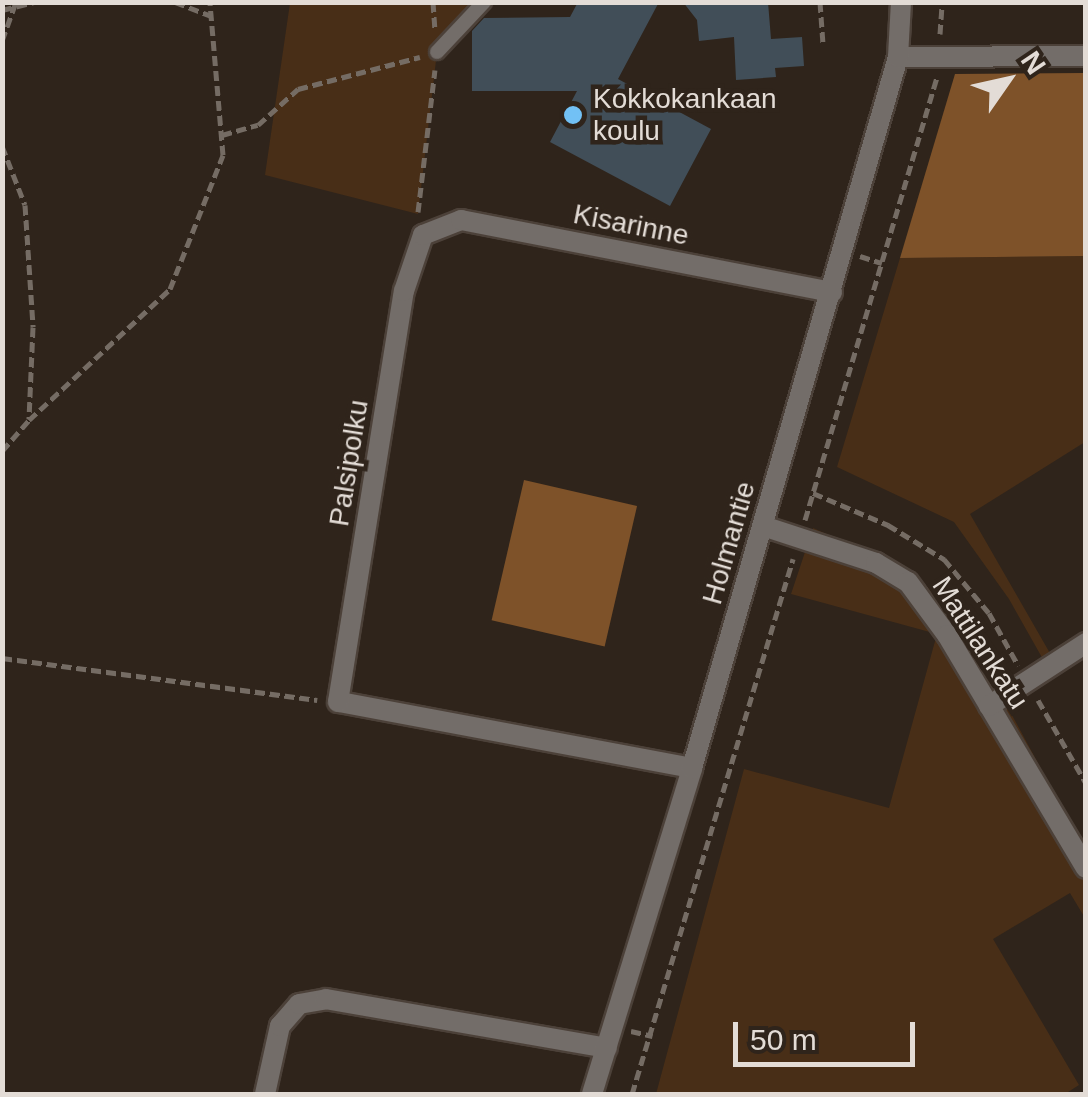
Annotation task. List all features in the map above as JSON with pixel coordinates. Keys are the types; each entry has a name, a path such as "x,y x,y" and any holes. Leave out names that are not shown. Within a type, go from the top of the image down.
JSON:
{"street":[{"name":"Holmantie","path":"592,1094 832,292 898,56 901,2"},
{"path":"898,56 1086,56"},
{"name":"Kisarinne","path":"423,235 461,220 832,292"},
{"name":"Palsipolku","path":"338,702 404,291 423,235"},
{"name":"Mattilankatu","path":"763,526 800,535 876,564 908,582 947,634 1086,868"},
{"path":"989,706 1086,643"},
{"path":"338,702 692,768"},
{"path":"265,1094 280,1026 300,1004 338,999 607,1048"}],"lane":[{"path":"437,52 484,2"}],"path":[{"path":"2,10 35,2"},
{"path":"174,2 212,16"},
{"path":"2,451 28,420 170,289 224,155 210,2"},
{"path":"820,2 823,44"},
{"path":"2,41 15,5"},
{"path":"222,135 258,125 298,89 437,52 418,214 423,235"},
{"path":"2,146 25,205 33,327 28,420"},
{"path":"812,493 888,525 944,559 989,613 1086,783"},
{"path":"2,658 223,690 338,702"}],"shaded area":[{"path":"290,3 484,3 437,52 418,214 265,175"},
{"path":"1085,73 1085,256 900,258 955,74"},
{"path":"1085,256 1085,442 970,514 1051,655 1044,661 1009,599 954,522 837,467 900,258"},
{"path":"524,480 637,506 605,646 492,620"},
{"path":"813,528 878,557 930,589 967,632 1085,850 1085,918 1070,893 993,939 1079,1085 1065,1094 656,1094 744,769 889,808 937,634 791,594"}],"building":[{"path":"578,2 659,2 618,79 711,129 670,206 550,142 577,91 472,91 472,31 484,18 570,17"},
{"path":"683,2 768,2 771,39 802,37 804,66 775,68 776,77 736,80 734,37 699,41 697,20"}],"place":[{"name":"Kokkokankaan koulu","path":"573,115"}]}
